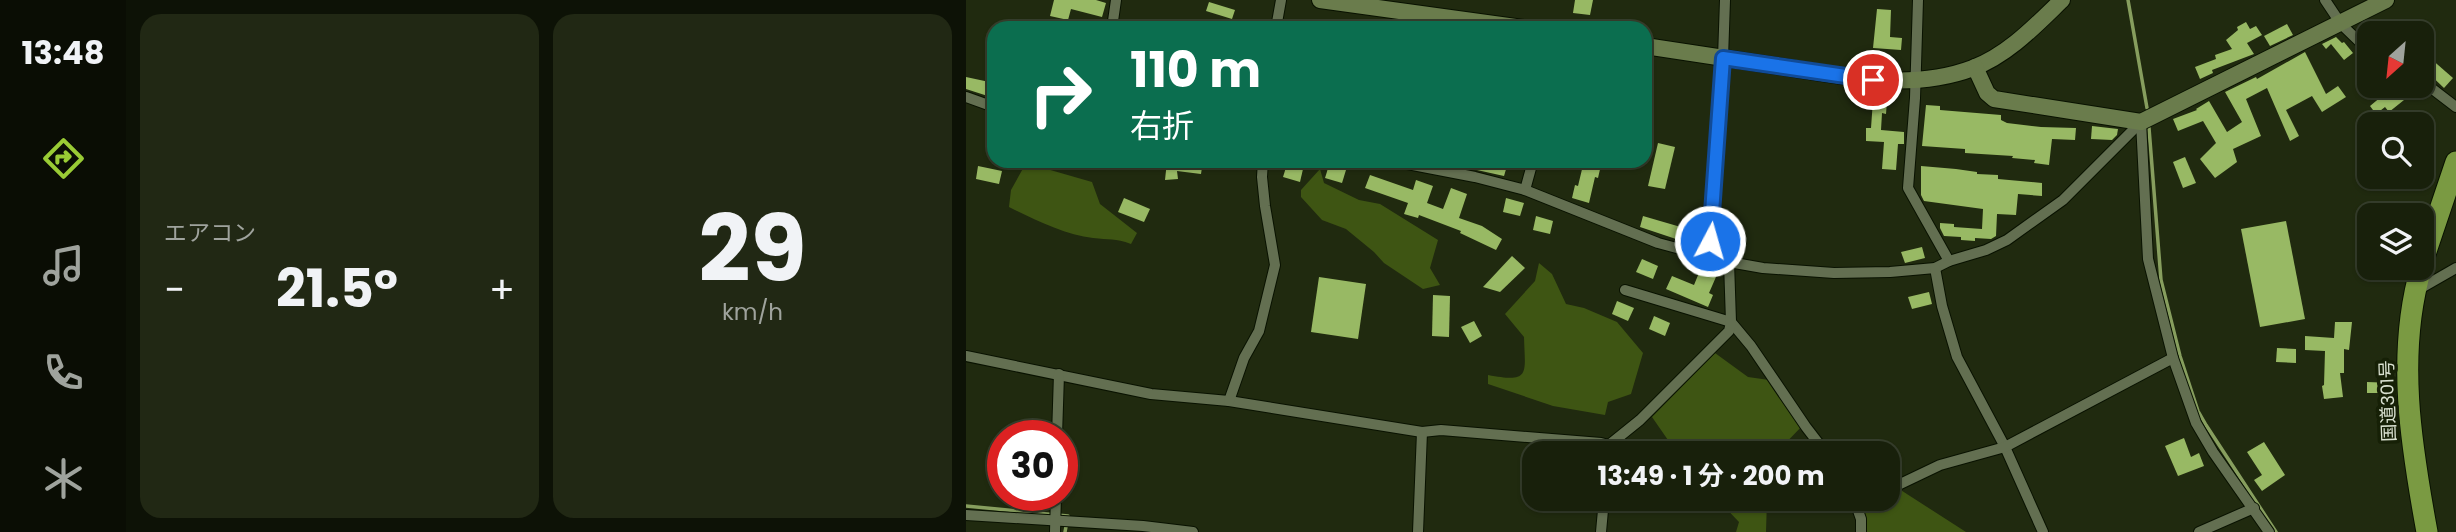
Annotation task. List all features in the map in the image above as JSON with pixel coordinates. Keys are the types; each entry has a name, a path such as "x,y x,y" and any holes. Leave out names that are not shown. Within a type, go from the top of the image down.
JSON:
{"highway":[{"name":"国道301号","path":"2434,230 2454,175"},
{"name":"国道301号","path":"2417,280 2409,321 2408,392 2414,460 2427,532"}],"street":[{"path":"1113,21 1116,0"},
{"path":"1277,21 1281,0"},
{"path":"1320,0 1472,21"},
{"path":"1712,258 1710,241 1725,0"},
{"path":"1918,0 1916,81 1908,188 1949,261"},
{"path":"1652,47 1873,80 1916,81 1949,76 1975,67 2003,52 2062,0"},
{"path":"2325,0 2341,24 2357,39"},
{"path":"1428,168 1525,190 1658,243 1729,262 1763,268 1834,273 1935,268 2007,240 2063,201 2141,122 2386,0"},
{"path":"1975,67 1987,93 1994,99 2141,122"},
{"path":"2434,89 2456,107"},
{"path":"966,97 987,104"},
{"path":"2141,122 2148,259 2173,358 2196,423 2231,480 2269,532"},
{"path":"1229,401 1244,358 1259,331 1275,265 1264,197 1264,168"},
{"path":"1525,190 1531,168"},
{"path":"1618,441 1729,331 1729,262"},
{"path":"1935,268 1941,306 1957,357 2005,447 2043,532"},
{"path":"2414,292 2456,268"},
{"path":"1625,290 1731,322 1751,345 1816,441"},
{"path":"966,356 1151,394 1229,401 1422,432 1441,430 1557,441"},
{"path":"1900,484 1940,465 2005,447 2173,358"},
{"path":"1058,420 1059,374"},
{"path":"1418,532 1422,432"},
{"path":"2199,532 2253,508"},
{"path":"1601,532 1603,511"},
{"path":"1858,511 1861,532"},
{"path":"966,515 1193,532"}],"green space":[{"path":"1023,168 1043,168 1092,182 1100,204 1137,233 1131,244 1072,234 1009,207 1011,190"},
{"path":"1320,169 1324,183 1359,200 1380,204 1438,240 1430,268 1440,285 1423,289 1384,263 1346,229 1322,220 1301,197 1301,190"},
{"path":"1539,263 1552,274 1566,304 1584,308 1617,322 1643,353 1631,394 1608,402 1605,415 1553,406 1488,384 1488,375 1512,378 1519,377 1522,373 1525,360 1524,337 1505,314 1535,281"},
{"path":"1715,353 1748,377 1769,380 1804,424 1788,441 1669,441 1652,417"},
{"path":"1900,490 1966,532 1860,532 1857,511 1900,511"},
{"path":"1728,511 1767,511 1766,532 1736,532 1739,522"}],"building":[{"path":"1054,0 1096,0 1106,3 1102,17 1071,9 1068,20 1050,16"},
{"path":"1575,0 1593,0 1590,15 1573,13"},
{"path":"1209,2 1235,10 1232,19 1206,11"},
{"path":"1877,9 1891,10 1890,37 1902,38 1901,50 1873,48"},
{"path":"2246,22 2250,29 2256,26 2262,35 2247,43 2254,54 2212,70 2213,73 2200,79 2195,67 2232,49 2226,40 2238,30 2237,27"},
{"path":"2287,24 2293,35 2270,46 2264,36"},
{"path":"2336,37 2353,53 2344,60 2331,44 2326,49 2322,44"},
{"path":"2305,52 2326,94 2338,86 2346,97 2322,112 2312,96 2286,110 2299,136 2290,141 2267,88 2246,99 2261,136 2233,149 2237,162 2215,178 2200,159 2216,143 2203,121 2178,131 2173,119 2197,110 2209,101 2227,132 2242,122 2225,92 2256,77 2257,79"},
{"path":"2434,61 2453,78 2444,88 2434,78"},
{"path":"966,77 987,82 987,96 966,89"},
{"path":"2380,98 2404,100 2389,112 2385,107 2374,112 2370,106"},
{"path":"1873,100 1887,101 1886,114 1882,113 1881,130 1904,132 1904,144 1898,144 1896,170 1882,169 1884,142 1866,141 1866,128 1871,128"},
{"path":"1926,105 1940,106 1940,110 2001,115 2001,120 2007,123 2076,128 2075,140 2052,139 2049,165 2034,163 2035,160 2012,158 2013,156 1965,153 1965,149 1922,146"},
{"path":"2092,126 2118,129 2117,135 2112,140 2091,139"},
{"path":"1658,143 1675,147 1665,189 1648,186"},
{"path":"2185,157 2196,183 2183,188 2173,162"},
{"path":"978,166 1002,171 999,184 976,179"},
{"path":"1921,166 1998,175 1998,179 2042,183 2042,196 2018,194 2016,215 1997,214 1996,236 1991,239 1975,238 1975,241 1944,236 1940,223 1982,229 1983,209 1924,201 1921,195"},
{"path":"1166,168 1202,168 1201,174 1177,171 1178,179 1165,180"},
{"path":"1286,168 1303,169 1300,182 1283,177"},
{"path":"1328,168 1346,170 1342,183 1325,178"},
{"path":"1468,168 1506,168 1504,176"},
{"path":"1582,168 1600,168 1598,178 1595,177 1589,203 1572,198 1575,185 1578,186"},
{"path":"1370,175 1413,190 1416,180 1433,186 1427,203 1443,209 1451,188 1467,194 1459,218 1482,226 1502,239 1496,250 1460,233 1461,231 1419,215 1418,218 1404,214 1408,203 1365,188"},
{"path":"1124,198 1150,209 1144,222 1118,212"},
{"path":"1506,198 1524,203 1520,216 1503,212"},
{"path":"1536,216 1553,221 1550,234 1533,230"},
{"path":"1643,216 1691,230 1688,243 1640,227"},
{"path":"2286,221 2305,319 2260,327 2241,229"},
{"path":"1922,247 1925,258 1905,263 1901,252"},
{"path":"1512,256 1525,268 1500,292 1483,287"},
{"path":"1642,259 1658,266 1653,279 1636,272"},
{"path":"1703,263 1719,270 1709,293 1713,295 1708,307 1666,289 1672,276 1694,285"},
{"path":"1319,277 1366,284 1358,339 1311,332"},
{"path":"1929,292 1932,304 1912,309 1908,297"},
{"path":"1433,295 1450,296 1449,337 1432,336"},
{"path":"1617,301 1634,308 1628,321 1612,314"},
{"path":"1654,316 1670,323 1665,336 1649,329"},
{"path":"1474,321 1482,336 1470,343 1461,327"},
{"path":"2335,322 2352,322 2349,350 2344,349 2344,373 2340,373 2343,397 2324,399 2322,386 2325,351 2305,350 2305,336 2334,338"},
{"path":"2277,348 2296,349 2296,363 2276,362"},
{"path":"2367,382 2394,383 2394,393 2367,393"},
{"path":"2184,438 2191,457 2199,453 2204,466 2178,476 2165,446"},
{"path":"2264,442 2285,475 2262,491 2254,480 2262,475 2247,452"}],"waterway":[{"path":"2128,0 2147,108"},
{"path":"2149,128 2161,280 2180,356 2198,411 2276,532"},
{"path":"966,506 1068,516 1065,532"}],"route":[{"path":"1710,241 1723,58 1873,80"}]}
